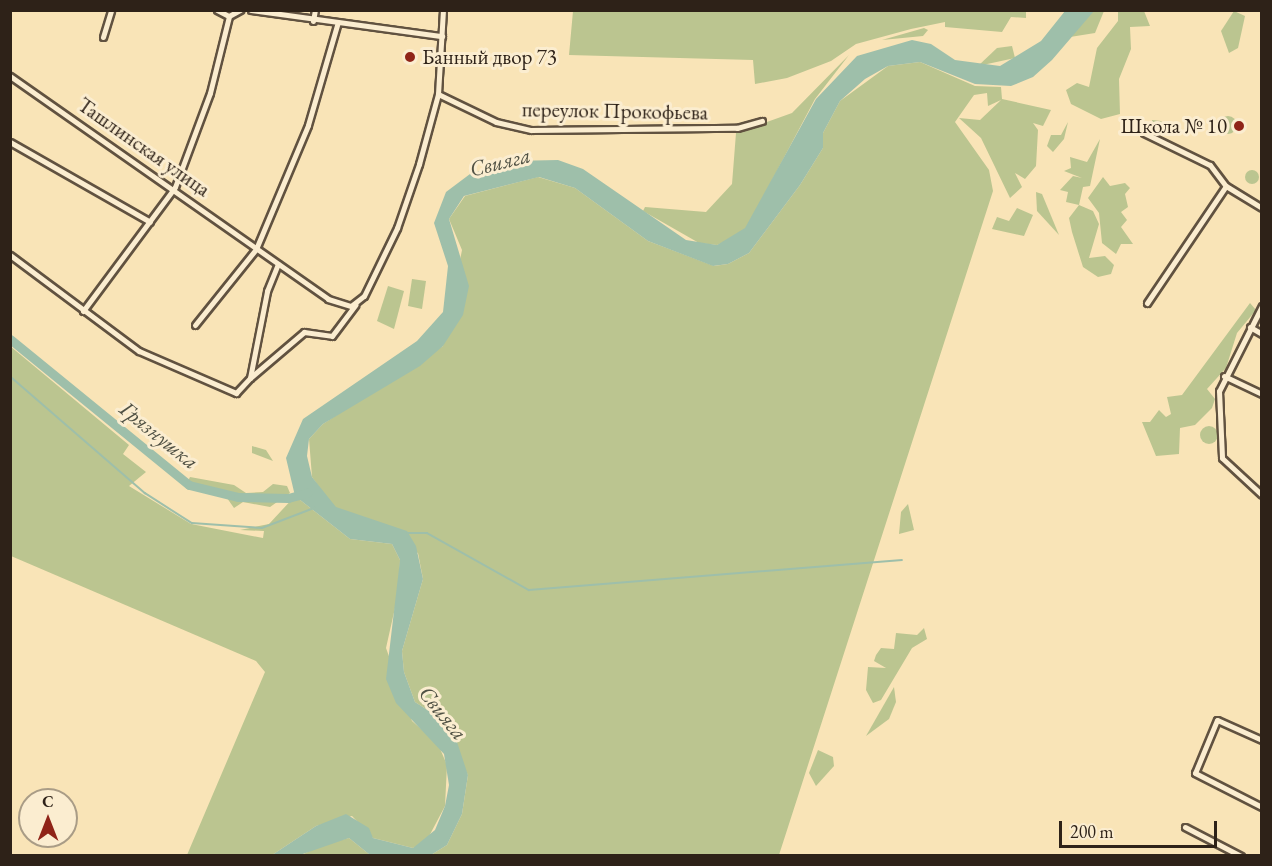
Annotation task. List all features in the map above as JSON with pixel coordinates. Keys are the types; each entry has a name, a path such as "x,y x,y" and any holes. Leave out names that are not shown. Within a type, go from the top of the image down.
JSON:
{"street":[{"path":"103,37 111,10"},
{"path":"217,10 229,16"},
{"path":"83,310 175,187 210,93 229,16 240,10"},
{"path":"251,10 313,21 338,22 442,36"},
{"path":"313,21 315,10"},
{"path":"250,378 304,332 332,336 368,288 398,228 438,94 443,10"},
{"path":"195,325 256,249 308,125 338,22"},
{"name":"Ташлинская улица","path":"10,76 175,187 256,249 328,299 355,305"},
{"name":"переулок Прокофьева","path":"438,94 496,122 531,130 737,128 762,121"},
{"path":"1144,133 1210,165 1226,186 1262,208"},
{"path":"10,141 150,222"},
{"path":"1147,303 1226,186"},
{"path":"10,255 139,351 232,392 245,387 250,378 267,291 278,264"},
{"path":"1262,306 1224,376 1219,391 1222,458 1262,495"},
{"path":"1250,327 1262,334"},
{"path":"1224,376 1262,394"},
{"path":"1262,740 1217,720 1196,773 1262,807"},
{"path":"1185,827 1241,855"}],"green space":[{"path":"1026,10 1026,18 1011,17 1002,32 945,27 945,22 911,29 856,44 831,61 787,78 755,84 753,60 569,55 573,11"},
{"path":"1092,11 1104,11 1095,33 1070,37"},
{"path":"1118,11 1144,11 1150,26 1130,27 1131,49 1119,79 1120,114 1101,119 1071,104 1066,90 1077,83 1089,87 1097,48 1118,21"},
{"path":"1234,11 1245,16 1238,48 1229,53 1221,31"},
{"path":"924,28 928,30 923,36 882,40"},
{"path":"1012,46 1015,58 978,66 997,48"},
{"path":"849,55 815,99 744,233 717,245 699,243 643,211 645,207 706,212 732,184 736,133 792,113"},
{"path":"920,62 975,86 1001,87 1002,99 1051,110 1043,126 1033,123 1038,130 1036,166 1025,179 1015,173 1022,187 1010,198 981,138 959,118 980,120 1001,100 988,106 987,93 974,95 955,122 989,170 993,191 779,855 431,855 447,845 462,814 468,775 437,716 415,702 404,672 402,651 423,579 418,553 337,512 312,477 309,439 323,424 443,346 462,250 449,219 465,196 538,177 575,188 648,241 714,266 728,264 749,253 800,185 823,148 823,133 840,101 888,66"},
{"path":"1228,116 1234,119 1237,125 1234,131 1228,134 1222,131 1219,125 1222,119"},
{"path":"1152,120 1161,121 1170,132 1154,130"},
{"path":"1068,122 1064,139 1053,152 1047,146 1051,135 1061,135"},
{"path":"1100,139 1090,186 1083,187 1079,205 1066,202 1068,192 1060,190 1073,176 1082,178 1064,171 1071,168 1070,157 1087,162"},
{"path":"1249,170 1255,170 1259,177 1255,184 1249,184 1245,180 1245,174"},
{"path":"1103,177 1110,186 1125,183 1130,188 1125,194 1128,207 1121,212 1127,220 1121,227 1133,244 1121,244 1116,254 1102,243 1099,213 1088,198"},
{"path":"1036,192 1042,194 1059,235 1037,211"},
{"path":"1079,205 1093,211 1099,224 1089,258 1105,256 1114,265 1111,274 1098,277 1083,267 1069,218"},
{"path":"1017,208 1033,215 1024,236 992,229 997,217 1009,221"},
{"path":"412,279 426,281 422,309 408,306"},
{"path":"388,286 404,291 394,329 377,321"},
{"path":"1250,303 1256,310 1237,333 1226,368 1207,389 1215,399 1212,408 1195,425 1180,428 1179,454 1156,456 1142,422 1150,422 1159,410 1166,417 1171,414 1167,397 1182,395"},
{"path":"10,346 129,445 123,454 146,472 129,486 191,524 263,538 264,531 240,530 269,524 295,496 350,539 392,544 400,560 399,590 386,648 412,721 438,744 447,765 445,806 426,842 413,848 373,838 352,816 316,826 272,855 187,855 265,672 256,661 11,556"},
{"path":"1209,426 1215,429 1218,435 1215,441 1209,444 1203,441 1200,435 1203,429"},
{"path":"252,446 266,450 273,461 252,453"},
{"path":"190,477 234,485 246,493 263,492 273,484 287,486 290,493 270,507 243,502 234,508 227,498 185,487"},
{"path":"908,504 914,530 899,534 901,512"},
{"path":"924,628 927,639 912,648 881,700 873,703 866,690 868,667 886,668 874,661 876,655 881,648 894,649 896,633 917,635"},
{"path":"894,687 896,702 889,719 866,736"},
{"path":"818,750 833,757 834,766 816,786 809,773"},
{"path":"349,838 370,855 300,856 321,845"}],"shaded area":[{"name":"Свияга","path":"1065,11 1094,11 1052,60 1033,77 1011,86 975,84 920,62 888,66 865,79 840,101 823,133 823,148 800,185 749,253 728,264 713,266 648,241 575,188 539,177 464,196 449,219 469,286 463,315 443,346 420,366 323,424 309,439 307,456 312,477 336,507 407,531 416,546 423,579 402,651 404,672 415,702 437,716 457,742 468,775 462,814 447,845 431,855 370,855 349,838 300,855 272,855 316,826 346,814 369,828 373,838 413,848 435,830 445,806 449,785 444,754 396,703 386,679 400,560 392,544 350,539 295,496 286,458 303,419 417,341 443,312 448,266 434,223 446,192 470,174 511,161 558,160 583,169 686,240 717,245 745,228 816,99 857,56 912,40 931,44 955,60 1000,66 1041,41"}],"waterway":[{"name":"Грязнушка","path":"10,339 189,485 238,497 288,498 307,493"},
{"path":"10,376 145,493 192,523 262,528 314,508"},
{"path":"407,533 427,533 529,590 902,560"}],"place":[{"name":"Банный двор 73","path":"410,57"},
{"name":"Школа № 10","path":"1239,126"}]}
